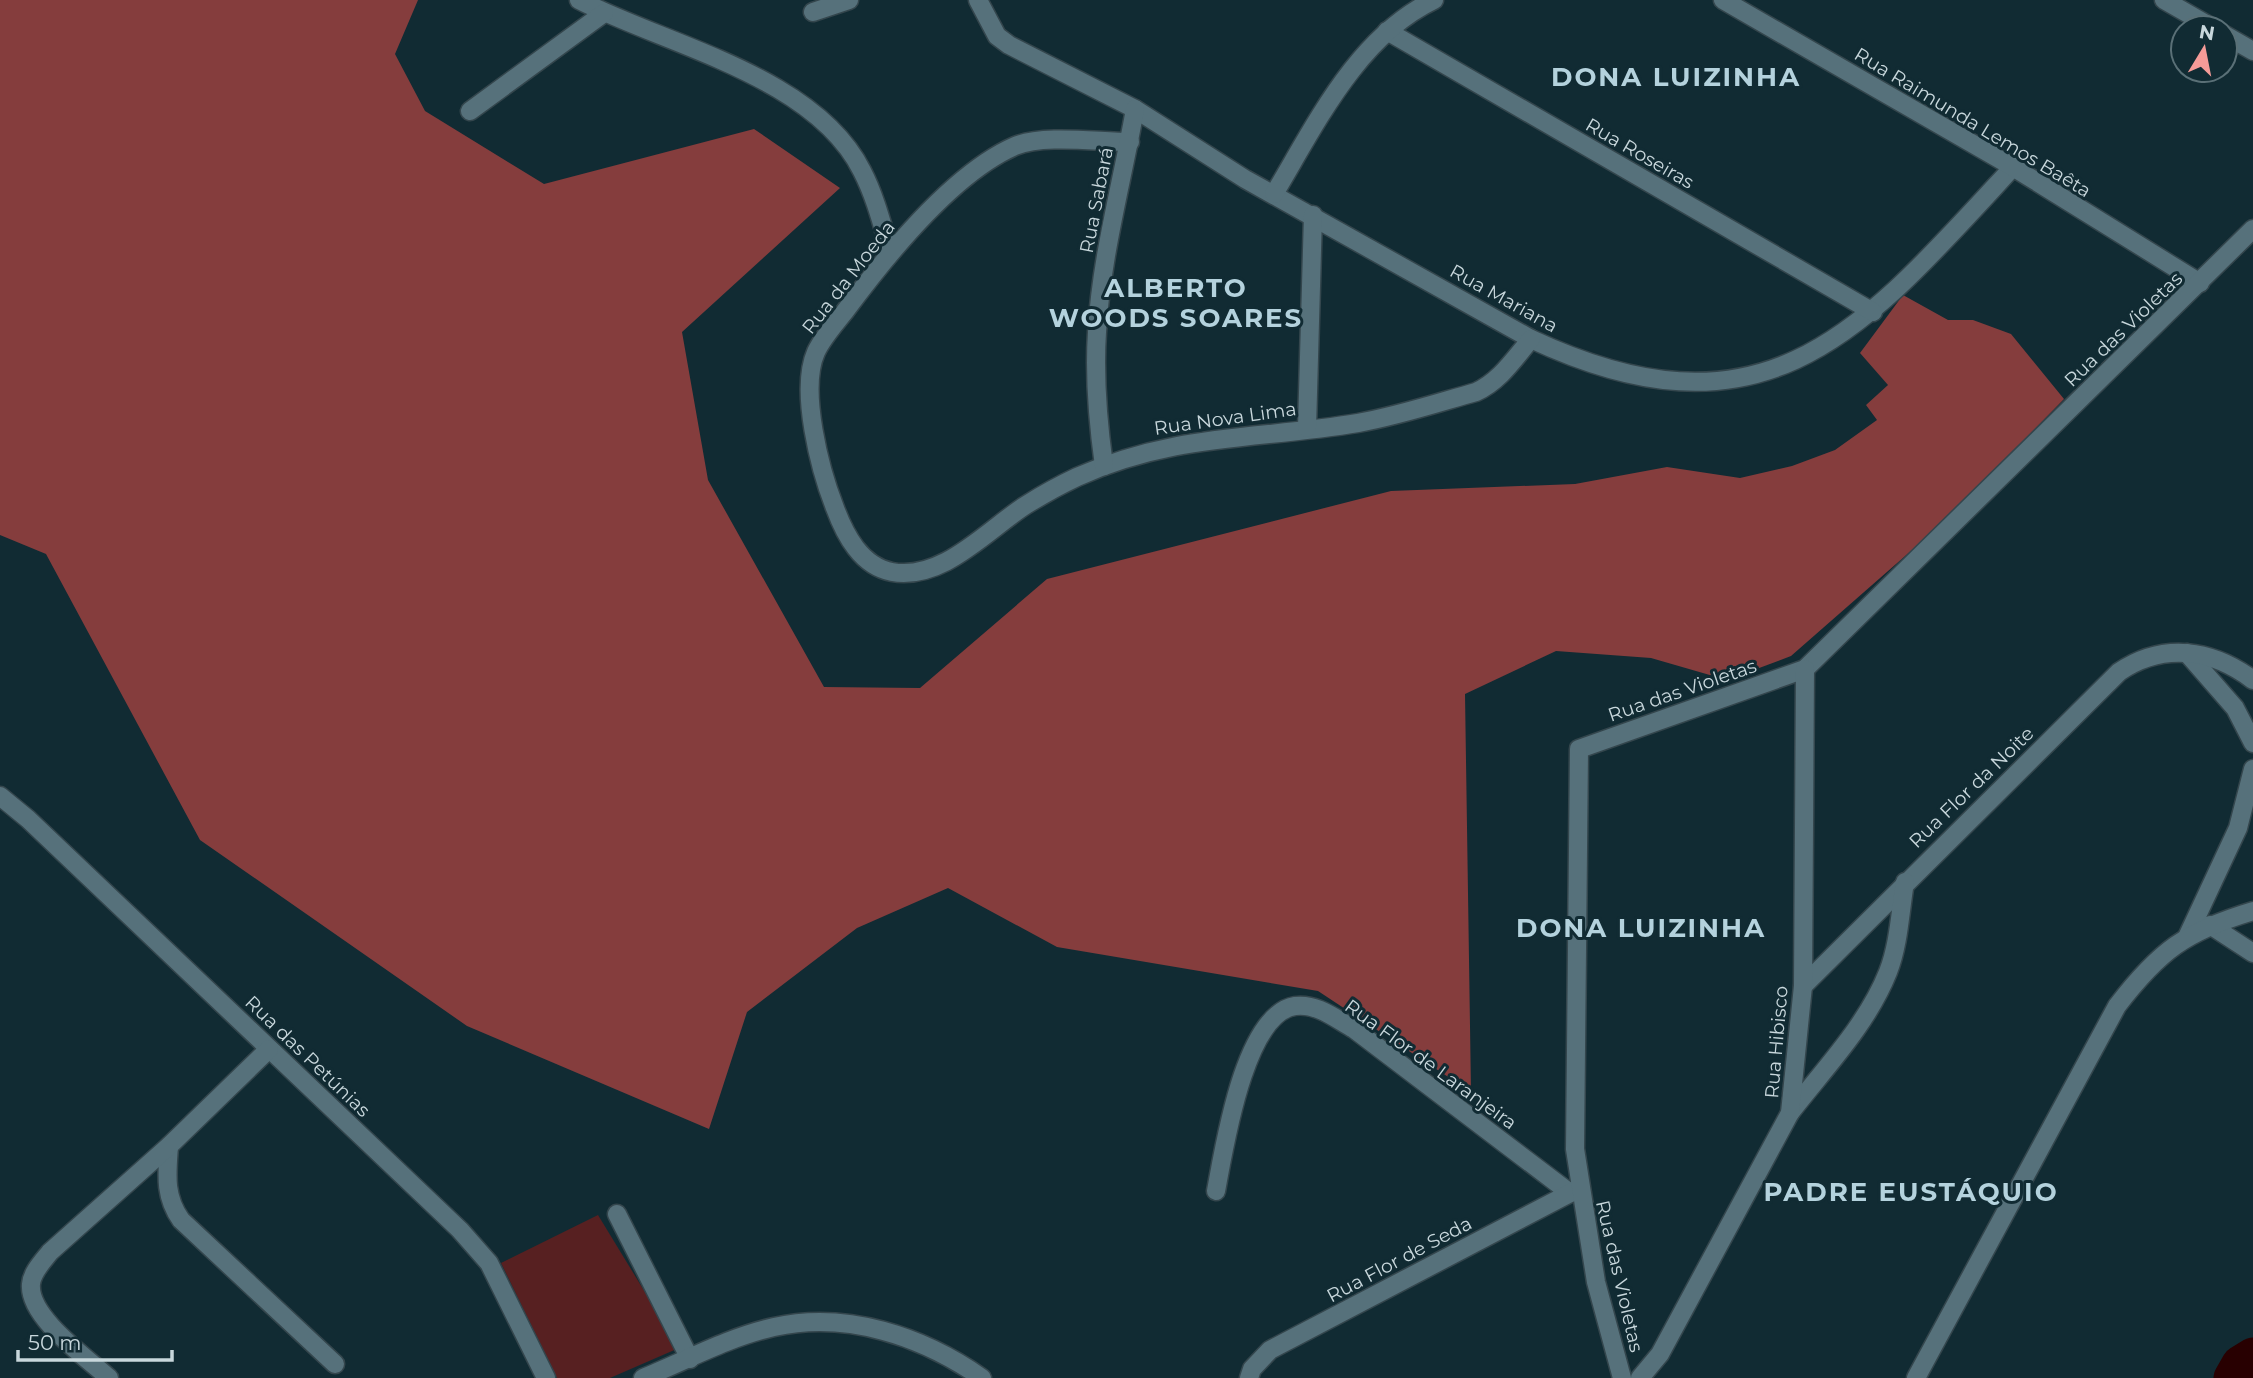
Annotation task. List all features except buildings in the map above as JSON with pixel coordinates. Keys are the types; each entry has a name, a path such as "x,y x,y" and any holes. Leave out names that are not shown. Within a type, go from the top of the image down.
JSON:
{"street":[{"path":"579,0 740,69 776,87 806,107 835,134 861,168 890,251"},
{"path":"813,12 849,0"},
{"name":"Rua Mariana","path":"978,0 997,36 1009,45 1135,109 1274,194 1531,339 1578,361 1658,381 1715,381 1788,365 1833,342 1873,312 1923,265 2013,167"},
{"path":"1274,194 1336,92 1387,31 1434,0"},
{"name":"Rua Raimunda Lemos Baêta","path":"1723,0 2013,167 2200,283"},
{"path":"2164,0 2188,14"},
{"path":"470,111 604,12"},
{"name":"Rua Roseiras","path":"1387,31 1873,312"},
{"name":"Rua Sabará","path":"1104,466 1099,431 1097,332 1105,263 1135,109"},
{"name":"Rua da Moeda","path":"889,571 863,556 842,527 831,499 816,437 811,398 816,352 890,251 950,192 1017,145 1043,140 1129,142"},
{"path":"1307,428 1312,215"},
{"name":"Rua das Violetas","path":"1622,1378 1574,1191 1579,748 1805,670 2253,229"},
{"name":"Rua Nova Lima","path":"889,571 907,573 925,570 958,554 1027,504 1139,452 1202,440 1357,423 1476,392 1489,386 1502,374 1531,339"},
{"path":"2187,653 2235,708 2253,743"},
{"name":"Rua Flor da Noite","path":"1803,986 2119,672 2150,654 2187,653 2232,664 2253,680"},
{"name":"Rua Hibisco","path":"1640,1378 1660,1354 1790,1114 1803,986 1805,670"},
{"path":"2188,935 2238,828 2253,769"},
{"name":"Rua das Petúnias","path":"0,796 28,819 460,1230 489,1264 546,1378"},
{"path":"1790,1114 1867,1012 1879,990 1895,949 1905,882"},
{"path":"1916,1378 2117,1006 2146,968 2188,935 2253,911"},
{"path":"2210,925 2253,953"},
{"name":"Rua Flor de Laranjeira","path":"1216,1191 1235,1103 1256,1041 1281,1012 1293,1007 1308,1006 1322,1010 1354,1029 1574,1191"},
{"path":"109,1378 36,1308 31,1283 50,1251 169,1146 270,1049"},
{"path":"169,1146 166,1182 170,1205 181,1220 335,1364"},
{"name":"Rua Flor de Seda","path":"1249,1378 1261,1357 1270,1350 1574,1191"},
{"path":"617,1213 691,1359"},
{"path":"643,1378 773,1327 821,1321 864,1326 903,1336 956,1360 982,1378"}],"shaded area":[{"path":"0,0 418,0 395,54 425,111 544,184 754,129 840,188 682,332 708,480 824,687 920,688 1047,579 1391,491 1575,484 1667,467 1740,478 1792,466 1835,450 1877,420 1866,405 1888,385 1860,353 1903,295 1948,320 1973,320 2011,334 2064,399 1944,522 1791,656 1727,680 1651,658 1556,651 1465,694 1471,1092 1318,991 1057,947 948,888 857,928 747,1012 709,1129 467,1026 200,840 46,554 0,535"},
{"path":"598,1215 679,1348 610,1378 557,1378 501,1263"}],"waterway":[{"path":"2232,1378 2240,1364 2253,1356"}],"district":[{"name":"DONA LUIZINHA","path":"1676,77"},
{"name":"ALBERTO WOODS SOARES","path":"1176,303"},
{"name":"DONA LUIZINHA","path":"1641,928"},
{"name":"PADRE EUSTÁQUIO","path":"1911,1192"}]}
